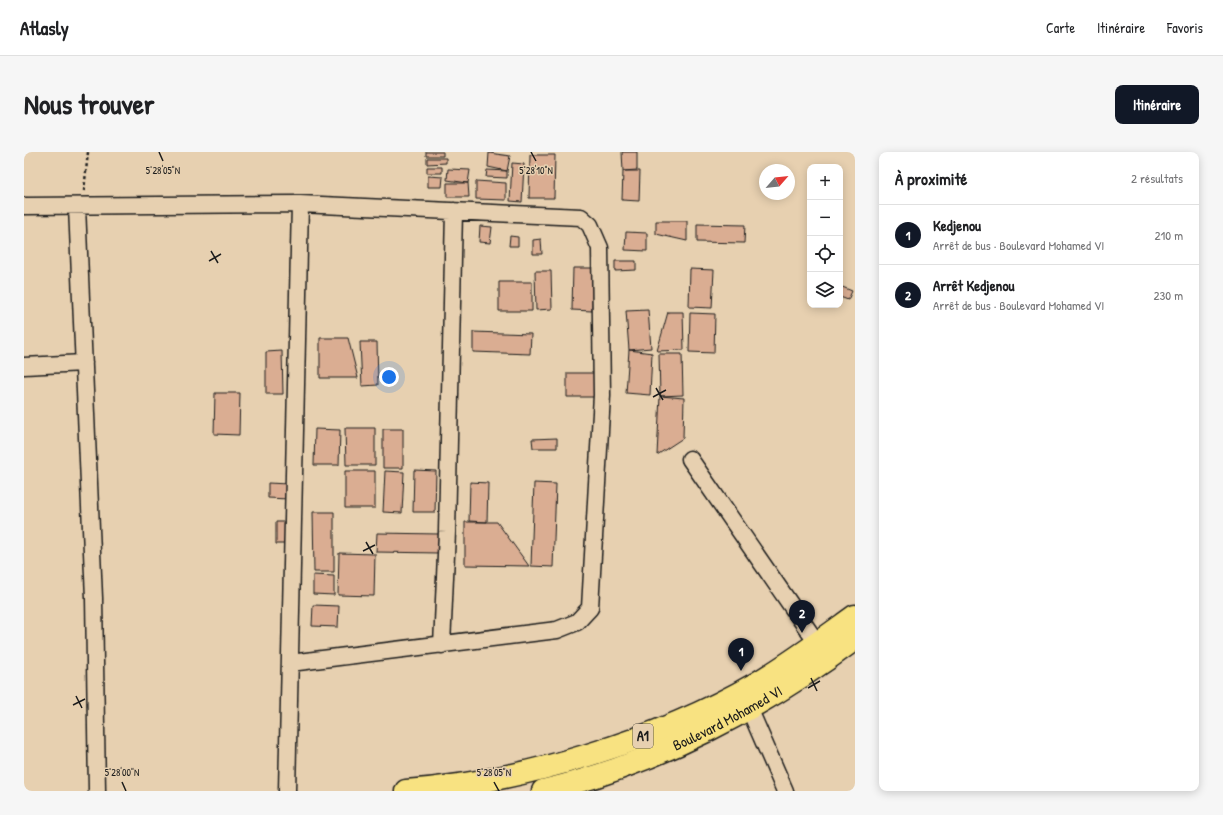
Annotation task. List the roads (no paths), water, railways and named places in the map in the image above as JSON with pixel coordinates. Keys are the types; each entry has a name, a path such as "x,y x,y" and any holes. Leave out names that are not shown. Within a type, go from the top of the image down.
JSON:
{"main road":[{"name":"Boulevard Mohamed VI","path":"406,791 498,778 629,742 700,713 751,686 855,616"},
{"name":"Boulevard Mohamed VI","path":"543,791 636,762 708,729 748,708 823,663 855,639"}],"street":[{"path":"287,791 300,204"},
{"path":"24,206 77,207 300,204 581,217 590,225 600,248 602,395 590,608 577,622 557,630 442,645 290,662"},
{"path":"77,207 94,598 97,791"},
{"path":"442,645 447,532 454,211"},
{"path":"24,366 84,363"},
{"path":"690,460 817,643"},
{"path":"748,708 785,791"}],"place":[{"name":"Arrêt Kedjenou","path":"802,633"},
{"name":"Kedjenou","path":"741,671"}]}
